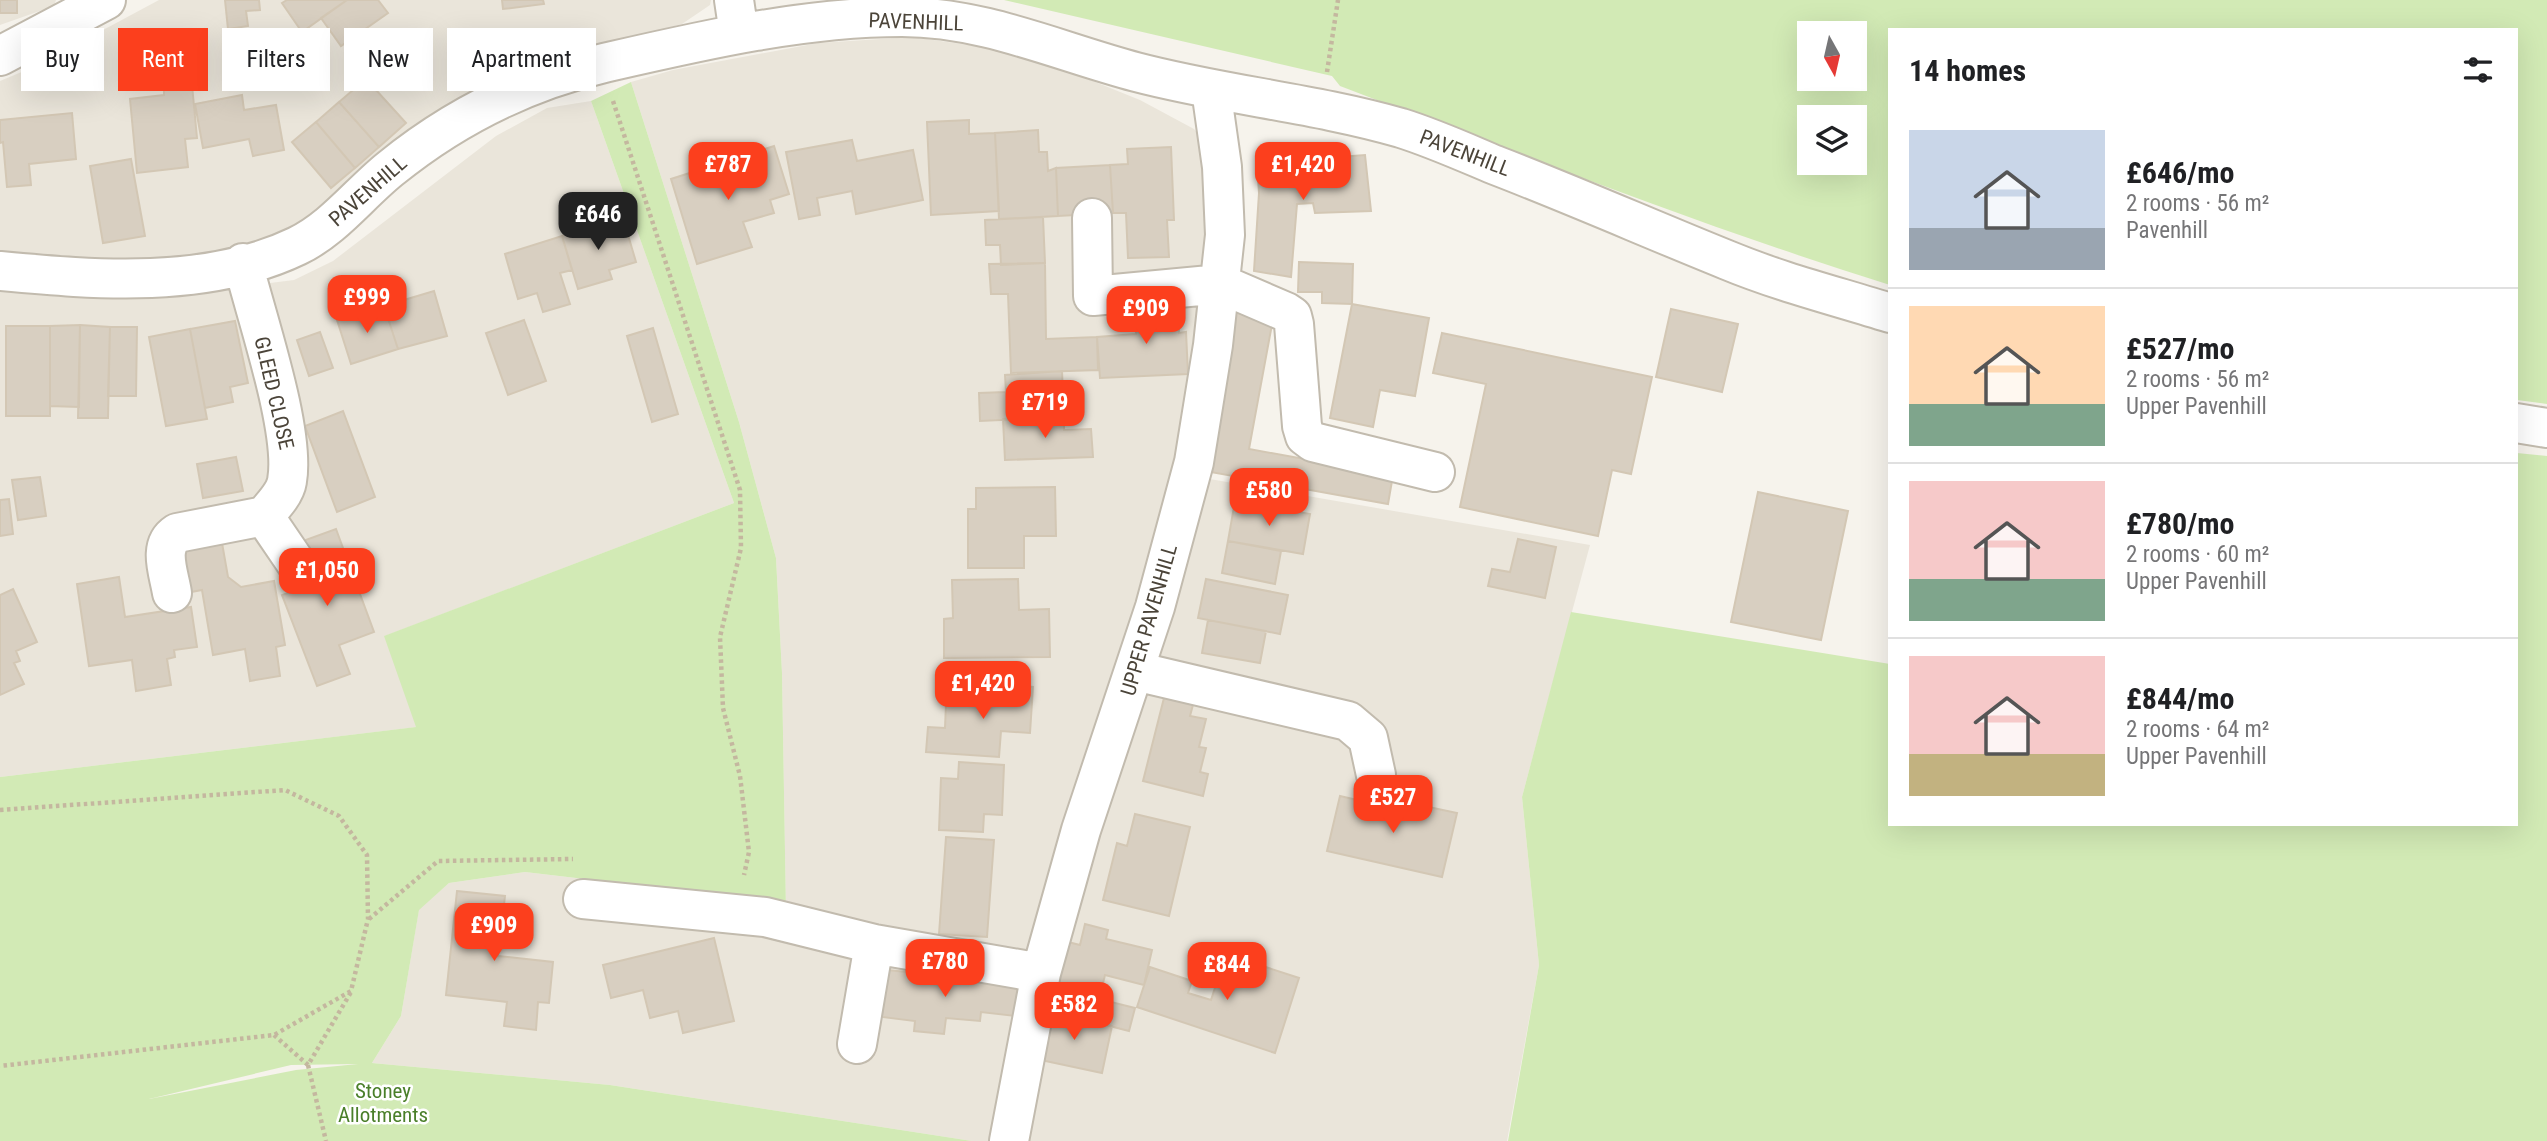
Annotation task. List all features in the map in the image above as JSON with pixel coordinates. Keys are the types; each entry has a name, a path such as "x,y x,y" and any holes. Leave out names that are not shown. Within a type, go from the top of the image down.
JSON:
{"street":[{"path":"0,55 106,0"},
{"name":"PAVENHILL","path":"0,271 110,279 200,272 243,264 301,245 330,224 393,166 478,108 526,85 601,64 736,17 900,17 956,20 1010,32 1131,71 1211,89 1322,108 1406,130 1733,263 1888,312"},
{"name":"UPPER PAVENHILL","path":"1009,1141 1041,973 1081,830 1135,671 1194,463 1221,284 1225,234 1222,167 1211,89"},
{"path":"1092,218 1093,296 1221,284 1292,316 1305,436 1313,442 1435,472"},
{"name":"GLEED CLOSE","path":"243,264 289,454 287,484 264,516"},
{"path":"2518,423 2547,428"},
{"path":"172,593 165,547 169,538 177,533 264,516 296,563"},
{"path":"1135,671 1348,721 1368,738 1376,775"},
{"path":"583,898 765,917 874,944 1041,973"},
{"path":"857,1045 874,944"}],"path":[{"path":"1322,108 1338,0"},
{"path":"601,64 740,490 741,548 720,637 723,709 740,776 749,852 743,878"},
{"path":"0,810 285,790 339,816 367,855 368,919 351,991 308,1065"},
{"path":"0,1066 274,1035 351,991"},
{"path":"274,1035 308,1065 326,1141"}],"shaded area":[{"path":"0,0 56,0 54,6 0,25"},
{"path":"159,0 711,0 710,5 682,24 596,47 596,28 447,28 447,91 474,91 407,133 313,213 273,238 184,261 0,257 0,81 21,72 21,91 104,91 104,30"},
{"path":"912,37 983,47 1063,69 1140,100 1194,129 1210,148 1198,477 1590,545 1522,797 1539,965 1507,1141 972,1141 610,1085 372,1063 401,1016 419,909 449,883 525,872 687,891 786,911 782,673 776,558 739,422 631,82 673,70 818,43"},
{"path":"591,101 734,503 385,636 417,727 0,777 0,288 221,289 294,280 333,261 496,136 547,108"}],"green space":[{"path":"1004,0 2547,0 2547,404 2518,400 2518,28 1888,28 1888,284 1682,215 1340,86 1332,76"},
{"name":"Stoney Allotments","path":"631,82 739,422 776,558 782,673 786,911 687,891 525,872 449,883 419,910 401,1016 372,1063 610,1085 972,1141 0,1141 0,777 416,727 384,636 734,503 591,101","holes":["358,1064 296,1070 149,1099 291,1065"]},
{"path":"2518,453 2547,456 2547,1141 1508,1141 1539,965 1522,797 1571,612 1888,664 1888,826 2518,826"}],"building":[{"path":"0,0 17,0 17,13 0,13"},
{"path":"225,0 259,0 260,10 246,11 248,26 228,28"},
{"path":"287,0 347,0 308,28 299,28 282,3"},
{"path":"347,0 378,0 388,13 367,28 344,28 344,44 341,46 321,18"},
{"path":"502,0 543,0 544,4 503,9"},
{"path":"164,91 193,91 197,138 185,139 188,167 137,173 130,99 164,95"},
{"path":"352,91 377,91 406,123 379,147 339,102"},
{"path":"242,95 244,110 276,105 284,150 253,156 249,139 203,148 195,104"},
{"path":"339,102 379,147 355,168 316,122"},
{"path":"72,113 76,159 29,164 31,185 7,187 3,142 0,143 0,120"},
{"path":"969,120 969,134 995,133 999,211 931,215 927,122"},
{"path":"316,122 355,168 331,188 292,142"},
{"path":"1038,130 1039,152 1047,152 1048,171 1056,168 1058,216 999,219 995,133"},
{"path":"852,140 857,161 913,150 923,200 856,214 852,191 817,198 820,215 799,219 786,152"},
{"path":"774,146 789,194 770,200 774,213 743,222 752,247 697,264 671,179"},
{"path":"1171,147 1174,220 1167,220 1169,257 1128,258 1126,213 1113,213 1110,165 1128,164 1127,149"},
{"path":"1365,155 1371,211 1315,213 1313,203 1297,204 1291,277 1254,271 1259,193 1257,163"},
{"path":"131,159 145,236 103,243 90,166"},
{"path":"1110,165 1113,213 1058,216 1056,168"},
{"path":"1043,217 1045,263 1001,265 1000,245 986,245 985,220"},
{"path":"623,218 636,262 609,270 612,279 578,289 562,236"},
{"path":"562,236 572,270 560,273 570,304 543,312 537,293 518,299 505,254"},
{"path":"1299,262 1353,264 1352,304 1322,303 1322,292 1298,292"},
{"path":"1045,263 1046,339 1097,337 1098,370 1011,373 1008,294 991,294 989,264"},
{"path":"434,291 447,336 398,349 384,306"},
{"path":"1235,301 1275,308 1249,449 1393,475 1388,504 1205,471"},
{"path":"1178,303 1179,333 1186,332 1188,374 1100,378 1097,337 1136,334 1135,305"},
{"path":"1352,304 1429,318 1415,396 1380,390 1373,427 1330,418"},
{"path":"384,306 398,349 351,364 337,320"},
{"path":"1671,309 1738,324 1722,392 1656,377"},
{"path":"524,320 546,381 508,395 486,333"},
{"path":"235,321 248,383 230,387 233,402 205,408 190,329"},
{"path":"80,325 110,327 108,418 78,418"},
{"path":"80,325 79,407 50,406 50,326"},
{"path":"6,326 50,326 50,416 6,416"},
{"path":"110,327 137,327 136,396 108,396"},
{"path":"653,328 678,414 652,422 627,336"},
{"path":"190,329 207,419 166,426 149,337"},
{"path":"320,332 333,368 309,376 297,340"},
{"path":"1442,333 1652,377 1631,474 1612,470 1598,536 1460,507 1486,384 1433,373"},
{"path":"1062,371 1064,417 980,421 979,393 1006,392 1005,375"},
{"path":"343,411 375,497 337,512 305,426"},
{"path":"1064,417 1064,430 1091,429 1093,457 1005,460 1003,419"},
{"path":"236,457 243,491 203,498 197,464"},
{"path":"40,477 46,516 18,520 12,480"},
{"path":"1055,487 1056,536 1024,536 1024,568 968,568 968,509 976,509 976,488"},
{"path":"1758,492 1848,511 1821,640 1731,622"},
{"path":"9,499 13,534 0,536 0,500"},
{"path":"1235,501 1310,514 1303,554 1228,541"},
{"path":"336,529 374,632 339,645 350,674 317,686 282,595 305,587 311,574 300,542"},
{"path":"1518,539 1556,547 1545,598 1488,586 1492,569 1510,572"},
{"path":"1228,541 1281,551 1275,584 1222,573"},
{"path":"222,543 228,577 241,587 274,581 285,645 276,647 280,676 250,681 245,649 213,655 202,590 191,592 183,550"},
{"path":"119,577 125,617 191,607 197,647 174,650 175,657 167,659 171,685 136,691 132,660 89,666 77,584"},
{"path":"1018,579 1019,610 1049,609 1050,657 944,658 944,619 953,618 952,580"},
{"path":"1206,579 1288,595 1280,634 1198,618"},
{"path":"13,589 37,642 16,651 20,661 14,663 24,684 0,695 0,595"},
{"path":"1208,620 1266,631 1260,663 1202,653"},
{"path":"971,682 1033,687 1030,733 1001,731 999,757 926,752 928,727 945,728 946,704 970,705"},
{"path":"1165,694 1194,701 1190,716 1206,719 1199,747 1206,748 1200,772 1208,774 1203,796 1143,781"},
{"path":"959,762 1004,765 1002,815 984,814 983,832 939,830 941,778 958,779"},
{"path":"1340,796 1417,814 1419,805 1457,813 1442,877 1327,851"},
{"path":"1135,814 1190,827 1169,916 1103,900 1117,843 1127,846"},
{"path":"946,837 994,840 987,937 939,934"},
{"path":"457,891 505,896 498,956 553,962 549,1003 538,1002 536,1030 504,1026 507,1002 446,995"},
{"path":"1085,924 1108,930 1106,939 1152,950 1144,985 1105,975 1099,999 1135,1008 1129,1031 1047,1010 1064,941 1080,945"},
{"path":"714,938 734,1021 683,1033 678,1011 650,1018 643,990 611,998 603,965"},
{"path":"1226,954 1299,978 1275,1053 1137,1007 1150,967 1192,981 1188,993 1211,1000"},
{"path":"887,970 1018,983 1015,1016 981,1012 980,1021 946,1018 944,1034 914,1031 915,1021 882,1017"},
{"path":"1047,1010 1112,1026 1102,1073 1036,1059"}]}
